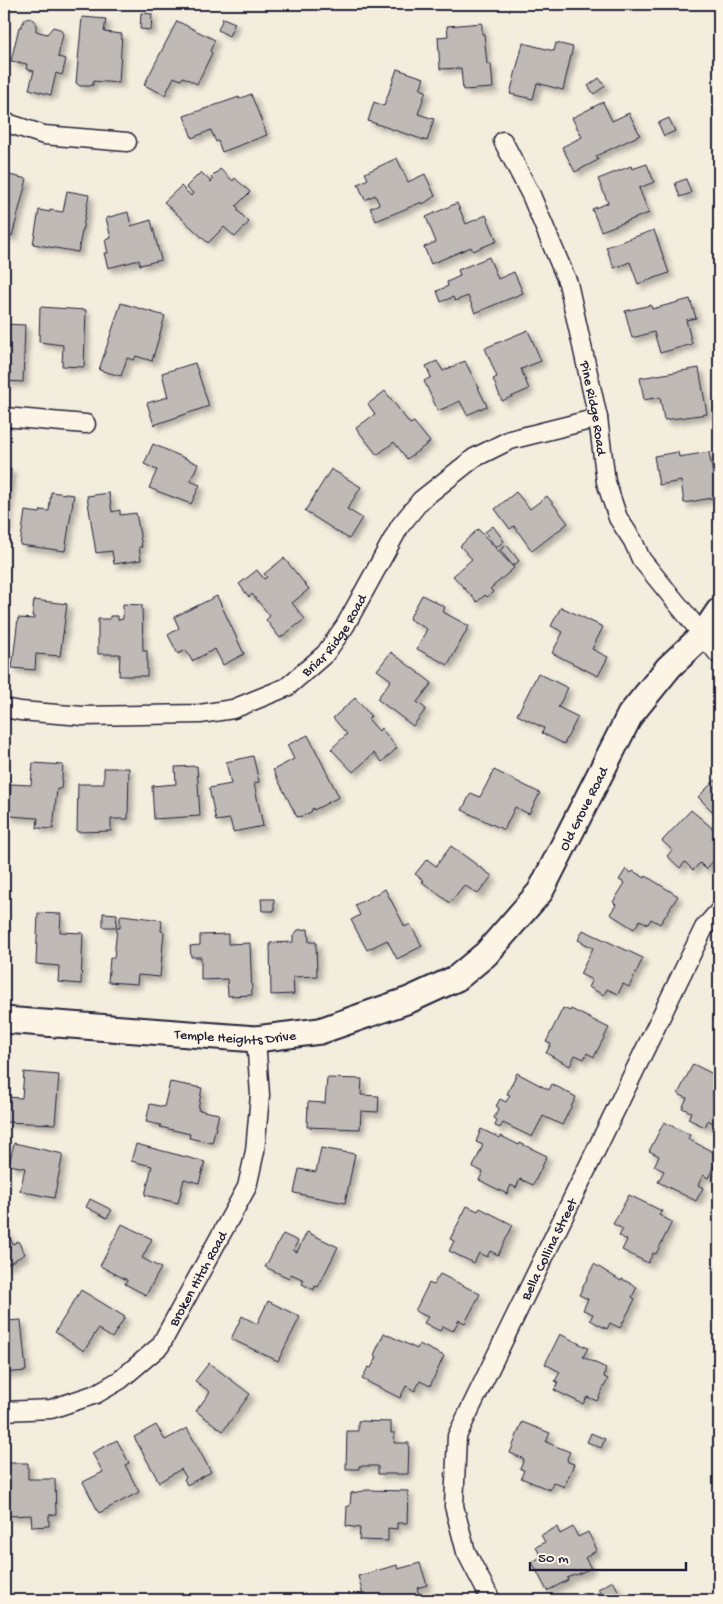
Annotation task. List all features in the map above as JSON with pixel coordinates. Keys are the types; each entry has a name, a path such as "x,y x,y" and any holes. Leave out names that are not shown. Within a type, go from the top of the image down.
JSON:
{"street":[{"path":"4,122 44,135 127,142"},
{"name":"Pine Ridge Road","path":"503,141 531,195 568,284 598,418 606,482 618,518 633,541 641,559 711,632 719,656"},
{"path":"4,417 86,424"},
{"name":"Briar Ridge Road","path":"4,708 83,716 200,714 233,709 287,687 325,654 345,626 400,526 421,500 474,458 510,440 598,418"},
{"name":"Old Grove Road","path":"457,978 486,954 540,892 630,715 669,667 711,632 719,611"},
{"name":"Bella Collina Street","path":"491,1600 466,1552 454,1506 457,1436 704,928 719,911"},
{"name":"Temple Heights Drive","path":"4,1020 256,1039 320,1031 409,1000 457,978"},
{"name":"Broken Hitch Road","path":"4,1411 51,1409 96,1394 120,1380 160,1346 247,1187 255,1151 260,1095 256,1039"}],"building":[{"path":"141,13 152,14 151,30 140,29"},
{"path":"82,17 106,19 104,32 122,34 119,83 93,81 93,85 80,86 76,83"},
{"path":"30,18 36,22 36,31 47,34 53,27 60,29 63,34 58,57 66,59 62,75 56,73 51,95 29,89 34,71 26,69 27,64 11,61 19,27 21,27 25,19"},
{"path":"223,18 235,23 229,36 218,30"},
{"path":"177,21 215,40 210,51 212,53 197,84 183,77 181,80 174,77 165,95 144,85"},
{"path":"482,23 487,64 491,64 493,88 463,90 461,68 440,69 438,37 448,36 447,26"},
{"path":"523,43 554,51 556,43 573,47 563,90 537,83 533,99 510,94"},
{"path":"397,69 424,78 420,89 426,91 418,114 434,119 427,141 368,121 374,102 384,106"},
{"path":"599,78 605,86 594,94 588,86"},
{"path":"251,94 267,135 222,152 211,130 192,138 184,116"},
{"path":"603,102 612,121 629,113 640,135 596,156 598,160 575,172 562,147 582,137 572,118"},
{"path":"669,118 675,131 664,136 658,123"},
{"path":"397,158 408,182 425,174 435,196 423,204 422,202 376,221 370,208 379,204 375,195 365,200 358,184 368,179 365,173"},
{"path":"647,164 654,182 639,188 649,213 601,231 592,209 608,203 598,179 631,166 632,169"},
{"path":"220,169 233,181 235,178 250,192 236,206 239,209 237,210 249,222 235,237 224,227 208,243 164,202 181,186 191,196 193,193 186,187 201,172 211,182 213,180 211,178"},
{"path":"5,174 27,179 12,236 4,234"},
{"path":"686,179 691,193 680,197 675,183"},
{"path":"67,191 89,195 78,252 33,244 39,210 63,212"},
{"path":"457,203 466,224 486,215 497,241 473,251 471,247 431,264 424,247 436,242 426,217"},
{"path":"128,212 131,226 151,220 161,260 140,265 139,260 108,268 104,253 108,253 105,240 111,238 106,218"},
{"path":"654,230 669,273 638,284 630,262 614,268 606,247"},
{"path":"489,257 498,279 514,272 523,293 475,313 468,296 455,301 453,297 441,302 437,291 448,286 447,282 460,276 458,270"},
{"path":"690,299 696,318 686,320 692,344 660,353 654,332 632,338 625,311 651,305 652,309"},
{"path":"121,303 165,316 152,361 136,356 134,360 127,358 121,376 99,370"},
{"path":"40,307 86,310 84,367 62,366 63,345 39,342"},
{"path":"4,324 25,325 23,382 4,381"},
{"path":"528,330 541,361 521,369 529,389 502,401 493,379 497,377 485,348"},
{"path":"437,361 443,371 465,361 487,406 467,415 460,401 438,411 424,381 431,377 426,366"},
{"path":"195,363 209,406 154,425 147,403 168,397 162,373"},
{"path":"699,368 707,414 664,420 660,397 644,400 640,378"},
{"path":"385,391 410,424 414,422 430,442 407,459 394,442 377,455 356,428 375,414 368,404"},
{"path":"153,444 198,464 190,481 200,485 191,504 149,488 157,470 144,464"},
{"path":"678,452 679,457 709,452 717,497 684,503 681,481 659,485 654,456"},
{"path":"4,469 11,469 7,527 4,527"},
{"path":"331,469 361,487 347,509 362,518 349,539 305,511"},
{"path":"51,492 74,495 65,551 20,545 25,511 40,513 41,510 49,511"},
{"path":"516,492 530,509 547,496 568,523 532,551 514,526 510,529 495,509"},
{"path":"109,493 112,512 120,510 120,515 136,513 142,547 139,547 141,560 114,564 112,551 96,553 87,496"},
{"path":"493,526 504,541 496,548 485,532"},
{"path":"478,529 514,568 490,589 493,592 487,597 485,595 477,602 453,576 472,559 460,546"},
{"path":"507,545 519,561 513,566 500,550"},
{"path":"284,558 309,589 292,603 305,619 280,638 266,620 270,616 252,594 249,597 239,584 257,570 264,579 267,577 264,574"},
{"path":"422,595 445,607 443,612 469,626 448,665 417,649 427,629 409,619"},
{"path":"217,596 244,654 223,665 215,649 192,661 186,650 178,654 168,635 179,628 174,617"},
{"path":"34,600 67,604 60,656 36,654 35,670 12,668 18,618 35,619 32,616"},
{"path":"123,604 142,605 143,651 147,651 147,676 119,676 120,654 98,654 98,619 110,619 110,616 118,616 118,620 123,619"},
{"path":"561,607 603,627 592,649 608,657 598,676 552,653 563,632 551,626"},
{"path":"391,652 432,683 417,702 426,709 413,726 377,699 391,680 377,670"},
{"path":"538,673 568,688 558,707 578,717 564,744 542,733 544,728 517,715"},
{"path":"355,698 371,716 368,719 379,731 381,728 397,748 382,762 374,753 353,772 331,749 347,734 333,718"},
{"path":"308,735 339,797 314,810 313,808 311,812 297,817 273,770 294,759 287,745"},
{"path":"253,756 259,782 254,783 263,826 233,832 230,819 216,821 209,788 231,784 226,762"},
{"path":"33,763 63,765 61,789 57,789 53,829 37,828 38,818 9,816 11,784 31,785"},
{"path":"197,766 200,816 154,819 152,786 176,784 175,767"},
{"path":"104,768 129,768 128,819 111,819 111,831 77,832 78,784 104,784"},
{"path":"494,770 540,793 529,814 515,807 504,830 462,810 471,793 480,797"},
{"path":"715,780 718,783 719,781 719,818 698,797"},
{"path":"691,810 719,834 719,855 706,869 700,863 693,870 685,862 680,868 667,856 672,850 662,841"},
{"path":"451,846 492,876 478,894 464,885 450,903 422,882 424,881 415,874 427,859 436,866"},
{"path":"626,869 645,878 646,876 678,896 660,924 651,919 648,924 640,920 634,929 610,914 616,905 613,902 625,883 619,880"},
{"path":"385,889 405,927 410,924 422,946 397,959 387,940 367,950 351,920 360,915 355,905"},
{"path":"261,899 274,899 274,911 262,911"},
{"path":"38,913 61,914 60,932 83,933 81,984 58,982 59,966 36,964"},
{"path":"103,913 117,914 116,927 103,927"},
{"path":"120,916 162,920 161,931 164,932 160,977 138,975 137,984 108,982 110,958 114,958 117,928 120,928"},
{"path":"308,929 309,942 316,942 317,976 293,977 294,994 271,995 270,943 293,942 293,936 298,930"},
{"path":"583,930 643,958 629,987 623,984 618,994 607,989 604,995 588,987 592,980 580,974 593,948 578,940"},
{"path":"228,934 228,944 250,943 252,995 228,996 227,979 201,980 201,957 191,957 190,946 200,945 200,935"},
{"path":"563,1008 570,1011 571,1009 609,1028 594,1057 587,1053 584,1059 575,1055 570,1066 546,1053 551,1044 546,1042"},
{"path":"719,1008 719,1024 713,1021"},
{"path":"693,1064 719,1077 719,1126 708,1120 705,1127 688,1119 691,1112 682,1108 687,1098 678,1094"},
{"path":"24,1072 59,1075 55,1124 4,1122 6,1097 22,1098"},
{"path":"517,1073 549,1090 552,1084 576,1097 562,1125 543,1116 532,1137 503,1123 500,1128 495,1126 497,1120 494,1118 499,1108 496,1106 500,1099 506,1102 510,1095 507,1094"},
{"path":"327,1078 362,1079 361,1095 379,1096 378,1112 361,1111 360,1129 307,1127 308,1102 325,1103"},
{"path":"170,1082 202,1088 198,1110 219,1114 212,1143 189,1138 190,1134 146,1122 150,1104 164,1107"},
{"path":"664,1122 690,1135 688,1139 719,1155 708,1178 703,1175 698,1185 703,1188 696,1201 658,1182 664,1171 654,1166 659,1156 649,1151"},
{"path":"481,1129 519,1145 520,1143 547,1156 533,1185 520,1179 516,1188 511,1185 507,1194 479,1180 483,1172 473,1167 483,1145 476,1142"},
{"path":"14,1143 63,1154 54,1198 20,1191 25,1168 9,1165"},
{"path":"136,1144 205,1162 199,1183 184,1179 178,1203 145,1195 152,1166 131,1161"},
{"path":"321,1148 355,1154 345,1203 294,1193 299,1169 316,1172"},
{"path":"629,1195 662,1211 659,1215 672,1222 656,1254 653,1253 648,1263 622,1250 627,1240 619,1236 623,1229 613,1224"},
{"path":"90,1199 112,1210 107,1218 86,1207"},
{"path":"467,1206 478,1211 480,1208 513,1225 498,1255 490,1251 487,1257 479,1253 474,1263 449,1251 454,1241 450,1239"},
{"path":"122,1224 152,1239 142,1258 161,1268 146,1295 125,1284 127,1280 100,1266"},
{"path":"4,1228 13,1244 18,1241 25,1254 6,1265 4,1262"},
{"path":"307,1232 338,1247 318,1287 315,1286 314,1290 302,1284 304,1280 291,1274 289,1278 265,1267 283,1234 298,1241 293,1250 297,1252"},
{"path":"594,1264 621,1281 622,1279 637,1287 632,1297 635,1299 620,1328 610,1323 607,1329 590,1320 593,1314 583,1310 588,1299 579,1295"},
{"path":"440,1274 480,1294 465,1323 459,1320 453,1331 443,1326 440,1331 424,1323 428,1317 415,1311 429,1283 433,1285"},
{"path":"81,1290 125,1317 112,1338 98,1329 84,1351 55,1332"},
{"path":"268,1301 300,1317 278,1361 231,1339 242,1316 257,1324"},
{"path":"21,1320 26,1371 4,1373 4,1321"},
{"path":"384,1333 417,1349 419,1344 444,1356 430,1386 420,1381 415,1391 406,1386 400,1398 362,1379 368,1367 371,1368 377,1357 374,1355"},
{"path":"560,1334 588,1348 583,1357 606,1368 604,1377 608,1379 597,1401 587,1397 583,1404 554,1390 558,1382 555,1381 560,1372 545,1364"},
{"path":"209,1363 250,1394 223,1431 196,1411 210,1392 195,1381"},
{"path":"358,1421 391,1422 391,1433 395,1433 394,1443 409,1443 408,1474 378,1474 378,1466 359,1466 359,1469 346,1469 347,1431 358,1431"},
{"path":"522,1422 550,1433 546,1442 570,1452 567,1459 568,1462 574,1464 564,1487 553,1482 550,1490 521,1478 524,1470 520,1469 524,1459 510,1453"},
{"path":"156,1425 165,1440 187,1428 211,1472 187,1485 184,1479 186,1477 181,1469 159,1482 134,1437"},
{"path":"591,1433 605,1439 601,1448 587,1442"},
{"path":"117,1440 129,1463 125,1465 139,1492 99,1513 83,1482 103,1472 92,1453"},
{"path":"4,1463 28,1463 28,1479 55,1479 56,1514 49,1515 49,1526 32,1527 31,1515 6,1516"},
{"path":"365,1490 408,1491 407,1523 397,1523 397,1529 388,1528 388,1541 359,1540 360,1528 346,1526 347,1506 350,1506 351,1493"},
{"path":"557,1527 560,1534 573,1527 578,1537 588,1532 597,1550 585,1558 591,1568 567,1578 568,1580 547,1591 532,1562 541,1557 536,1547 545,1542 541,1535"},
{"path":"420,1563 427,1585 417,1588 420,1598 413,1600 364,1599 358,1576 397,1565 398,1569"},
{"path":"613,1581 620,1594 617,1596 620,1600 584,1600 600,1592 598,1589"}]}
